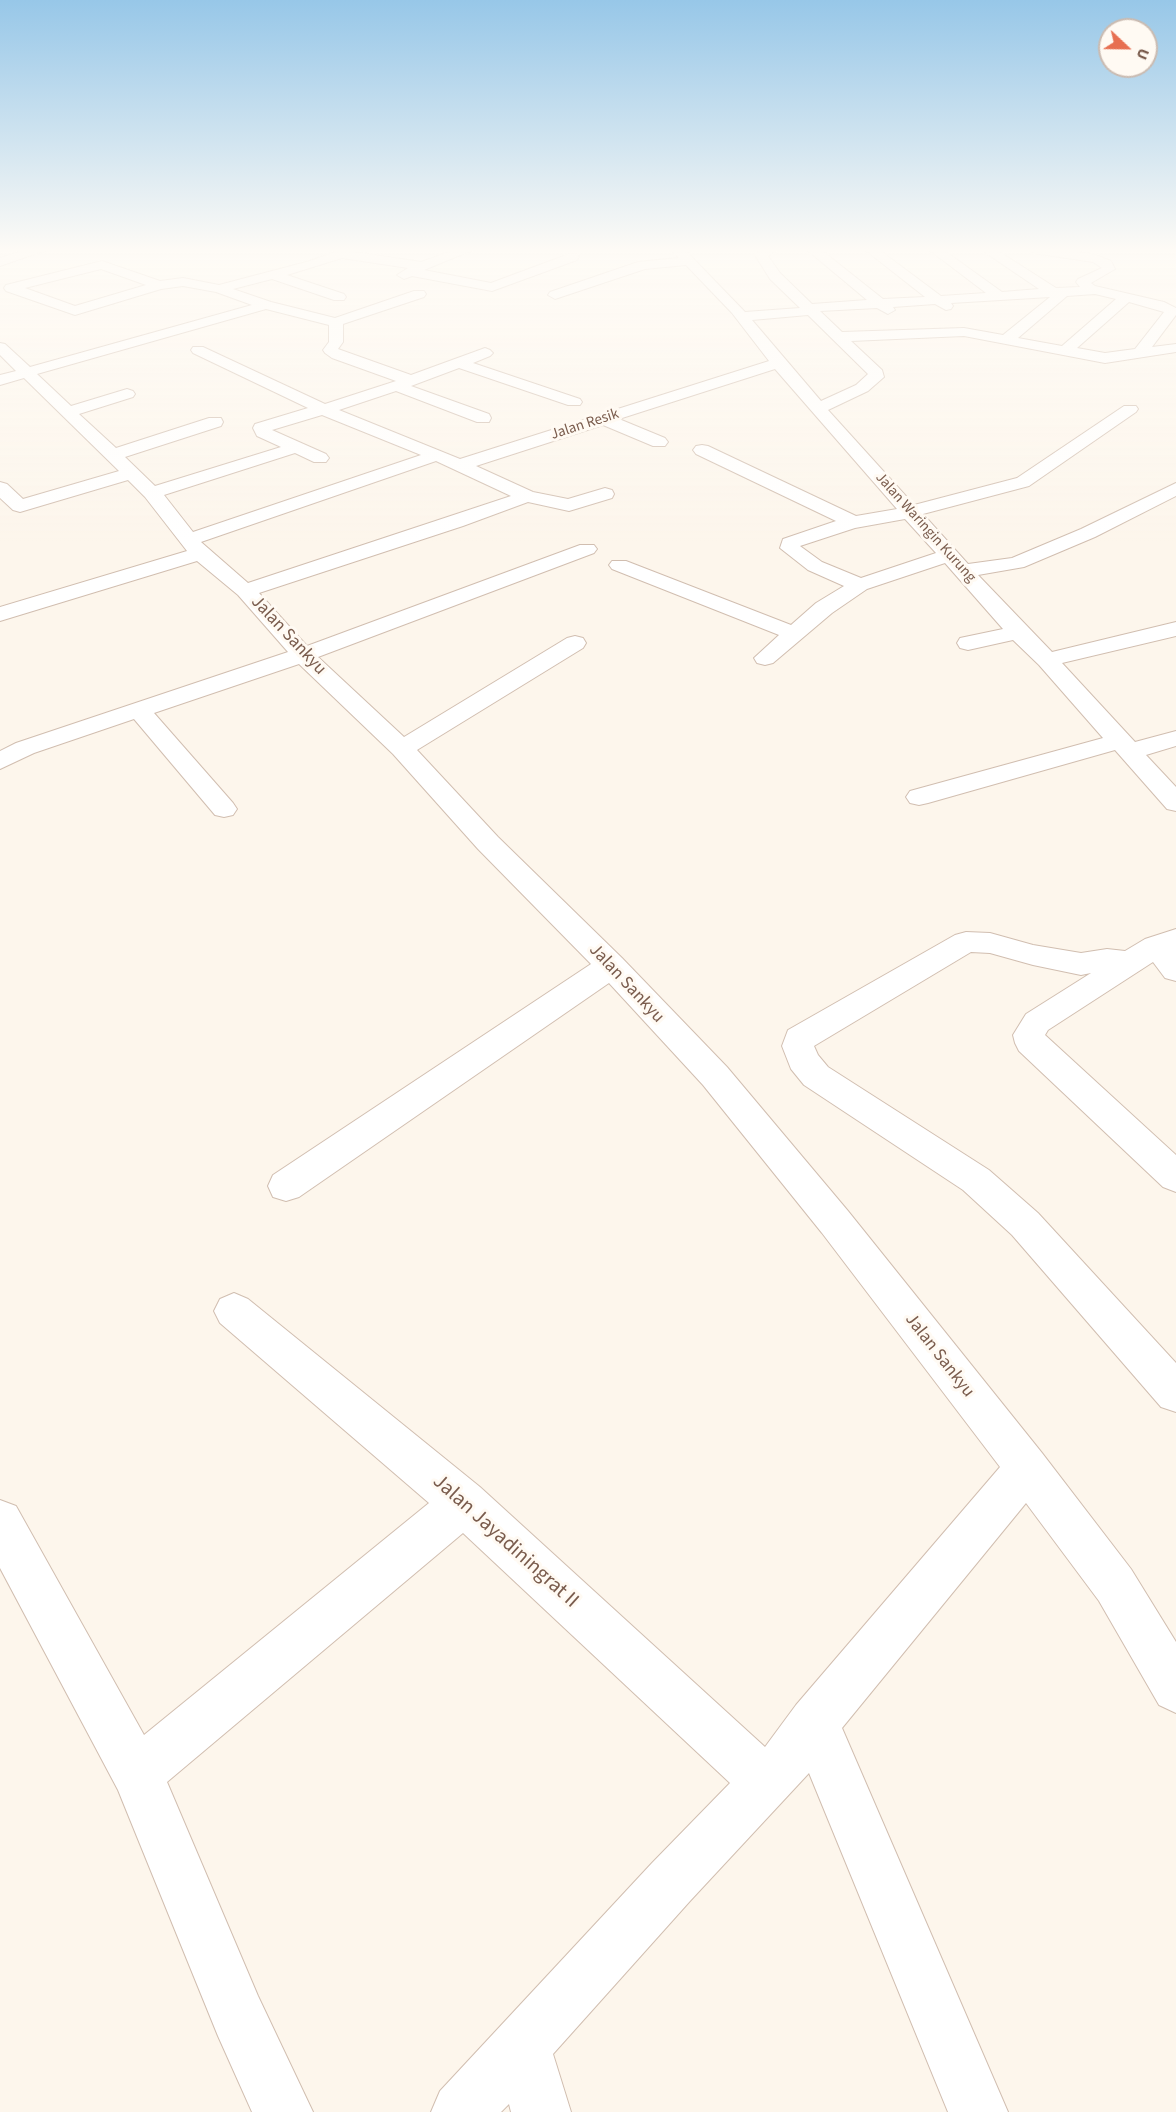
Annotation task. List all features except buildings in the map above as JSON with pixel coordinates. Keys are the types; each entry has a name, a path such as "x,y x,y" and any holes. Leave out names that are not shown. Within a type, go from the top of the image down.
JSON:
{"street":[{"name":"Jalan Sankyu","path":"0,348 33,390 132,474 195,547 245,591 303,655 402,749 488,843 611,966 715,1076 835,1222 1027,1468 1115,1585 1176,1688"},
{"path":"33,390 149,348"},
{"path":"333,348 331,351 483,418"},
{"name":"Jalan Waringin Kurung","path":"766,348 1017,632 1047,660 1176,803"},
{"path":"819,408 852,394 876,377 875,369 854,349 857,348"},
{"path":"1047,348 1105,358 1176,348"},
{"path":"1065,351 1069,348"},
{"path":"1139,354 1144,348"},
{"path":"198,350 325,410 437,455 527,496 569,505 605,494"},
{"path":"320,458 263,432 261,428 325,410 485,353"},
{"path":"459,363 574,402"},
{"name":"Jalan Resik","path":"460,465 778,363"},
{"path":"33,390 127,394"},
{"path":"860,585 815,566 790,548 790,543 823,530 853,522 910,512 1023,482 1130,409"},
{"path":"604,419 659,441"},
{"path":"132,474 215,422"},
{"path":"0,512 132,474 297,447"},
{"path":"702,450 828,508 853,522"},
{"path":"0,614 195,547 437,455"},
{"path":"0,488 20,506"},
{"path":"965,571 1017,563 1088,533 1176,489"},
{"path":"245,591 456,522 527,496"},
{"path":"0,761 25,748 303,655 587,549"},
{"path":"765,658 824,608 860,585 949,555"},
{"path":"619,565 793,633"},
{"path":"1047,660 1176,629"},
{"path":"968,644 1017,632"},
{"path":"402,749 575,643"},
{"path":"140,711 224,809"},
{"path":"919,797 1125,746 1176,738"},
{"path":"1154,950 1119,960 1107,959 1080,963 1033,955 990,943 966,942 800,1038 798,1046 803,1060 816,1076 976,1180 1025,1224 1176,1393"},
{"path":"1154,950 1176,970"},
{"path":"1154,950 1037,1022 1029,1035 1030,1043 1176,1176"},
{"path":"286,1186 611,966"},
{"name":"Jalan Jayadiningrat II","path":"234,1311 464,1503 767,1783"},
{"path":"461,2112 663,1891 788,1760 814,1723 1027,1468"},
{"path":"137,1773 464,1503"},
{"path":"0,1522 137,1773 238,2016 283,2112"},
{"path":"814,1723 978,2112"},
{"path":"522,2046 541,2112"}]}
